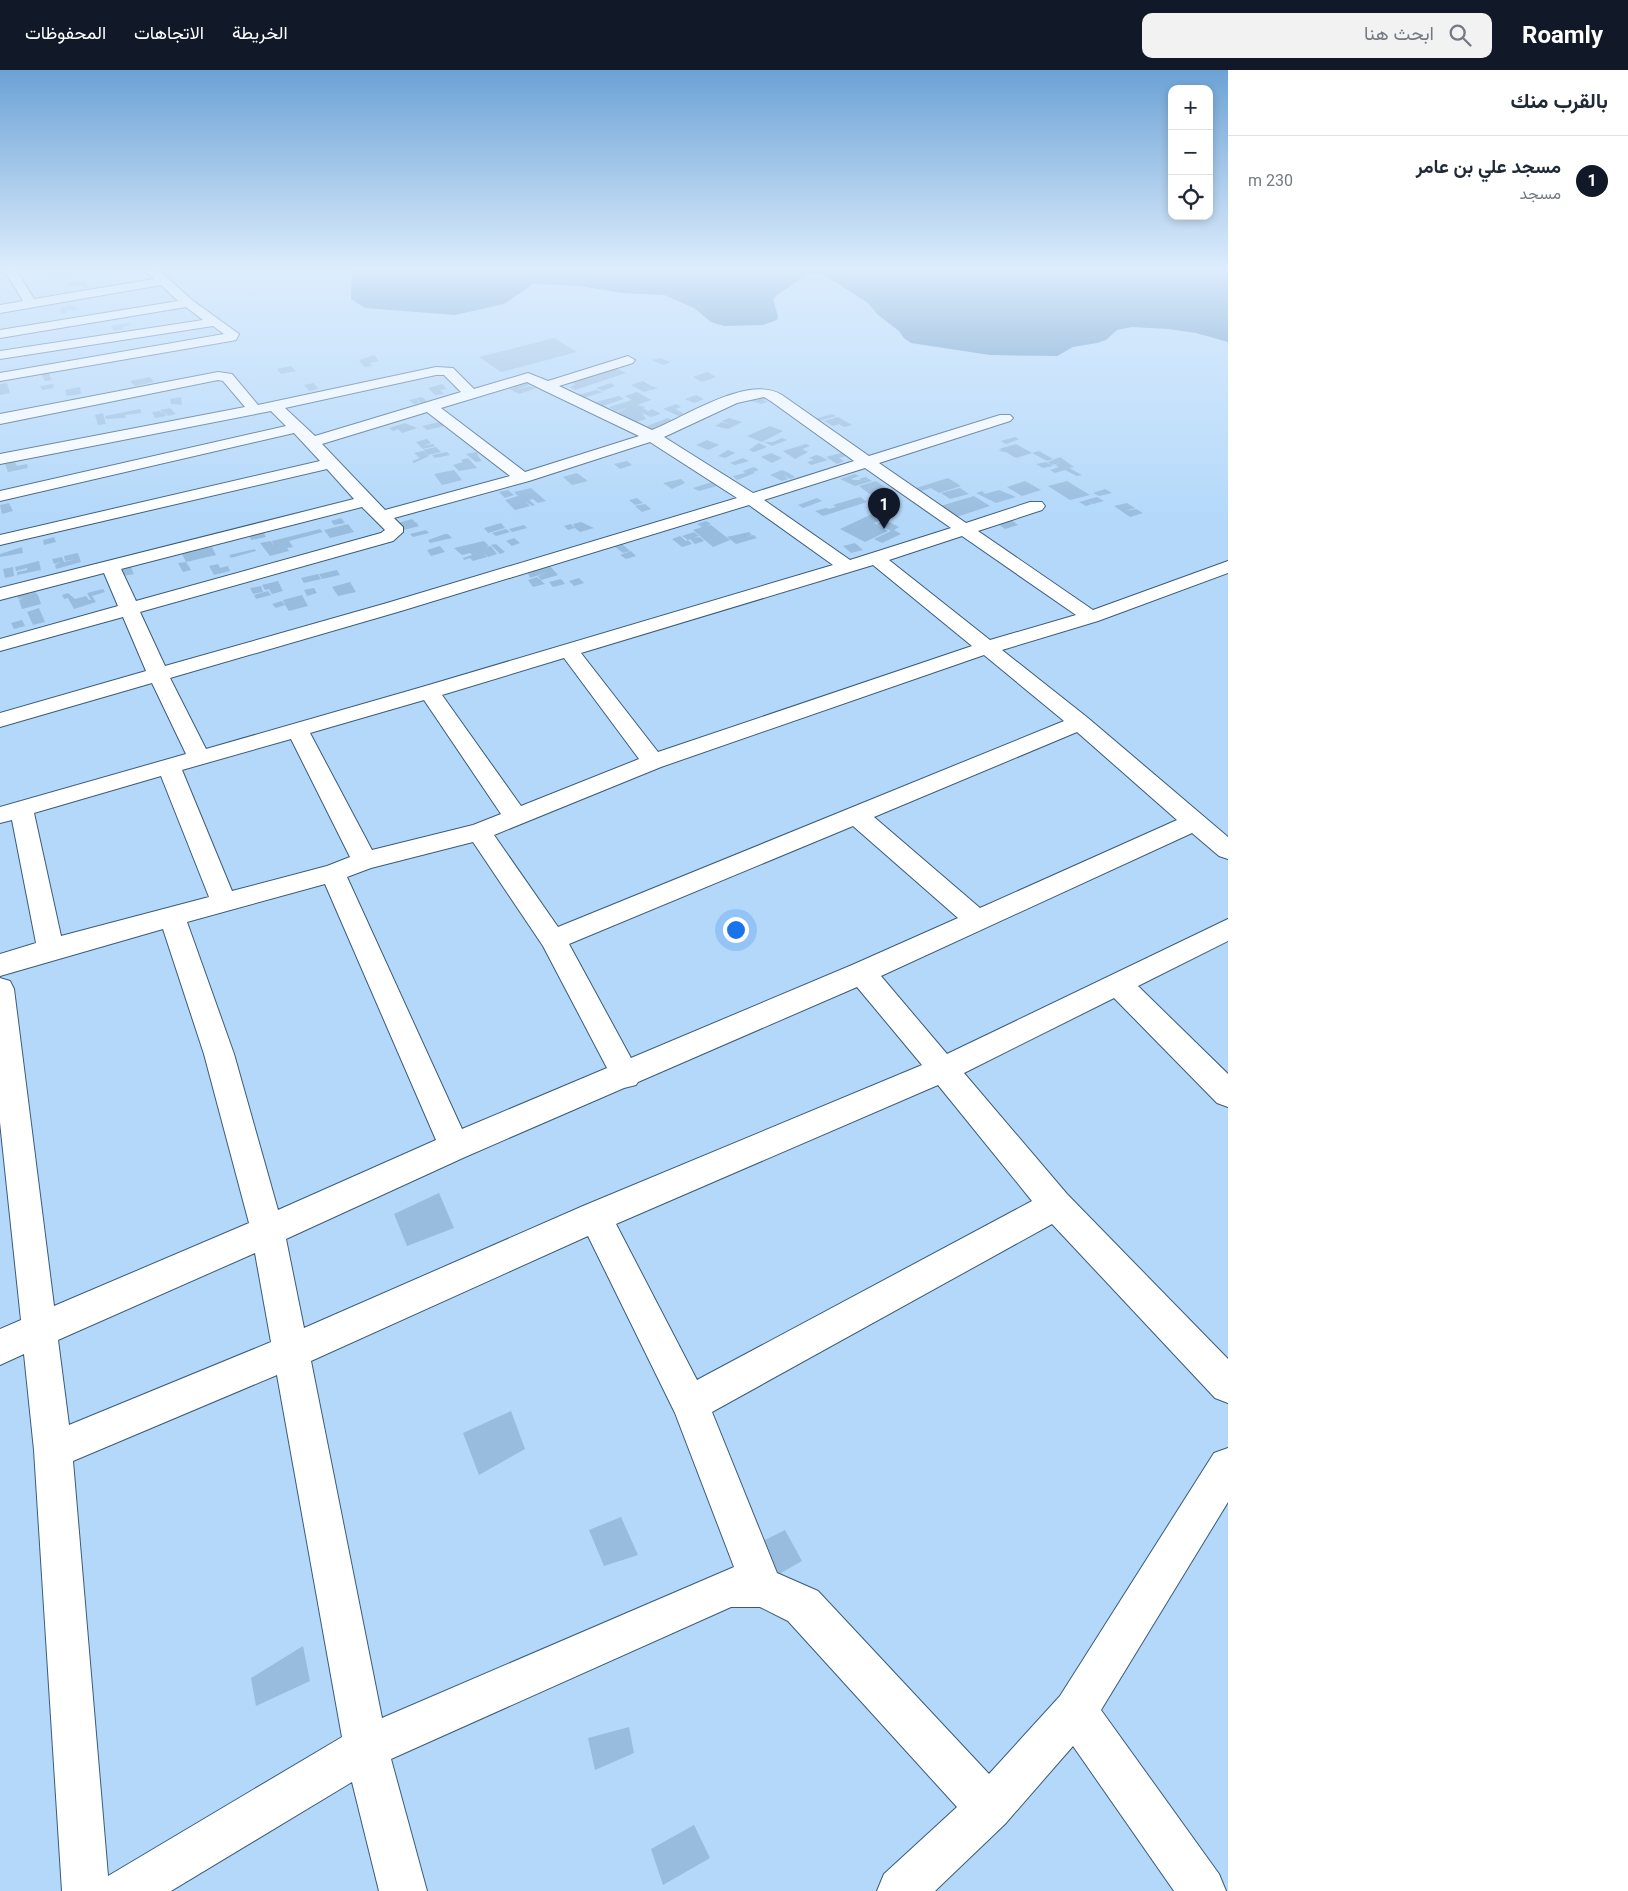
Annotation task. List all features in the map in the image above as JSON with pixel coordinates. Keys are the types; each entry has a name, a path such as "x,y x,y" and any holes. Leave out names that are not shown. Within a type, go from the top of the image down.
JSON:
{"street":[{"path":"0,355 13,353"},
{"path":"0,377 139,353"},
{"path":"546,386 628,360"},
{"path":"0,459 274,406 444,370 471,394"},
{"path":"0,419 218,376 227,378 254,409"},
{"path":"312,442 528,377 652,436 750,499 848,566"},
{"path":"381,516 523,478 652,436 717,407 756,393 766,393 775,396 1091,617"},
{"path":"274,406 343,407"},
{"path":"0,645 387,537 394,532 394,527 365,501 312,442 274,406"},
{"path":"368,409 423,409 523,478"},
{"path":"0,720 394,607 750,499 1005,418"},
{"path":"0,496 297,428"},
{"path":"0,540 330,463"},
{"path":"0,594 365,501"},
{"path":"51,949 11,812 198,756 429,692 876,558 1036,506"},
{"path":"876,558 1080,723 1228,850"},
{"path":"111,567 158,674 198,756"},
{"path":"0,965 51,949 333,873 365,861 479,832 653,762 986,648 1091,617 1228,567"},
{"path":"568,649 653,762"},
{"path":"429,692 515,816"},
{"path":"553,940 1080,723"},
{"path":"297,729 365,861"},
{"path":"168,765 224,902"},
{"path":"857,816 976,920"},
{"path":"0,1347 268,1231 454,1147 626,1076 862,973 1196,821"},
{"path":"479,832 553,940 626,1076"},
{"path":"333,873 454,1147"},
{"path":"172,916 219,1054 268,1231 366,1748 403,1891"},
{"path":"53,1450 292,1351 595,1218 942,1070 1228,929"},
{"path":"862,973 1056,1205 1228,1385"},
{"path":"1118,984 1228,1094"},
{"path":"0,988 41,1330 53,1450 86,1891"},
{"path":"690,1404 1056,1205"},
{"path":"595,1218 690,1404 762,1587"},
{"path":"901,1891 989,1808 1075,1711 1228,1467"},
{"path":"126,1891 366,1748 730,1587 762,1587 803,1606 989,1808"},
{"path":"1075,1711 1202,1891"}],"water":[{"path":"977,353 1062,353 1057,356 990,355"}],"building":[{"path":"495,353 573,353 501,372 479,357"},
{"path":"374,355 379,361 370,363 373,366 364,367 359,360"},
{"path":"660,358 671,362 663,365 652,360"},
{"path":"291,366 296,371 281,374 277,369"},
{"path":"616,368 626,373 575,390 570,387 575,384 572,382"},
{"path":"48,372 52,380 45,381 41,373"},
{"path":"707,372 716,377 702,382 693,377"},
{"path":"150,377 154,382 135,386 130,381"},
{"path":"643,381 658,388 651,390 642,385 650,390 644,392 631,385"},
{"path":"7,383 10,393 0,395 0,384"},
{"path":"314,383 318,389 309,391 304,385"},
{"path":"526,383 529,385 517,390 530,386 536,388 519,394 509,389"},
{"path":"611,383 615,386 603,391 596,388"},
{"path":"53,384 54,388 42,390 40,386"},
{"path":"442,384 447,389 440,390 444,394 435,395 428,388"},
{"path":"80,387 81,394 67,396 65,390"},
{"path":"596,390 603,392 583,398 578,395"},
{"path":"637,392 651,400 637,405 646,407 643,408 648,411 652,409 661,414 651,417 642,413 646,419 634,423 618,412 627,408 616,411 609,407 632,400 625,396"},
{"path":"696,395 704,399 694,403 685,399"},
{"path":"619,396 624,399 603,406 596,402"},
{"path":"763,396 768,398 763,400 768,402 761,404 748,400"},
{"path":"181,397 182,405 171,404 170,399"},
{"path":"422,397 429,403 423,405 416,399 419,403 414,404 409,400"},
{"path":"676,404 681,407 675,409 687,415 681,417 663,409"},
{"path":"170,408 176,414 168,416 163,411 166,416 155,418 152,412 159,411 163,414 160,410"},
{"path":"140,409 142,413 125,415 126,418 106,419 105,416"},
{"path":"103,413 106,424 98,425 95,415"},
{"path":"832,414 836,416 819,421 815,419"},
{"path":"838,417 852,425 844,427 839,424 833,426 824,421"},
{"path":"668,418 673,421 652,429 647,426"},
{"path":"729,418 742,422 728,429 715,426 722,422 731,425 722,421"},
{"path":"439,422 444,426 427,430 422,426"},
{"path":"405,423 417,428 402,433 398,429 393,431 389,428"},
{"path":"770,426 783,431 762,442 747,436"},
{"path":"1015,437 1019,439 1006,444 1001,441"},
{"path":"782,438 787,440 772,446 764,442 773,442"},
{"path":"427,439 431,443 422,446 433,444 435,446 423,449 416,442"},
{"path":"707,440 719,445 708,450 696,445"},
{"path":"759,443 767,447 754,452 749,450"},
{"path":"806,444 810,446 802,449 808,452 795,459 783,451"},
{"path":"1016,444 1032,453 1016,458 1006,452 998,451 1002,450 999,449"},
{"path":"436,447 441,452 428,455 423,450"},
{"path":"728,450 735,453 725,458 718,456"},
{"path":"423,451 429,456 414,463 412,461 420,458 414,453"},
{"path":"1039,451 1053,459 1047,461 1032,453"},
{"path":"447,452 450,455 435,458 432,455"},
{"path":"477,452 482,461 476,462 466,454"},
{"path":"771,453 782,458 772,463 761,457"},
{"path":"841,453 846,456 839,458 844,461 837,464 826,457"},
{"path":"816,455 828,460 811,465 807,462 814,460 809,458"},
{"path":"1060,457 1074,467 1069,468 1082,475 1077,476 1065,470 1055,473 1050,470 1059,467 1055,465 1060,463 1052,465 1048,462"},
{"path":"468,458 477,468 459,471 453,465 463,462 461,460"},
{"path":"743,458 749,461 735,465 730,463"},
{"path":"627,461 632,465 620,469 614,464"},
{"path":"15,462 17,466 27,464 28,468 8,472 5,464"},
{"path":"1046,462 1053,466 1043,468 1036,464"},
{"path":"754,467 759,470 753,472 755,473 737,480 733,476 745,473 743,471"},
{"path":"454,470 462,480 442,485 434,474"},
{"path":"782,470 795,477 790,479 784,475 788,479 782,481 770,475"},
{"path":"577,473 588,481 572,485 563,477"},
{"path":"855,474 859,476 851,479 861,480 859,479 866,477 872,481 855,486 840,479"},
{"path":"948,478 961,486 939,493 931,488 921,491 916,488"},
{"path":"681,479 685,483 672,489 663,483"},
{"path":"876,481 888,489 871,495 859,486"},
{"path":"1025,481 1041,490 1022,496 1007,487"},
{"path":"1067,481 1090,495 1070,500 1048,486"},
{"path":"712,482 717,486 699,491 693,488"},
{"path":"531,488 546,501 538,503 533,499 529,500 535,505 532,506 525,501 530,506 515,510 505,500 518,496 514,492"},
{"path":"960,488 969,494 950,499 941,493"},
{"path":"1105,489 1112,493 1099,496 1093,493"},
{"path":"508,490 514,495 505,498 499,492"},
{"path":"999,490 1016,497 996,503 976,493 982,491 985,494"},
{"path":"974,496 990,506 953,518 937,507"},
{"path":"860,497 867,502 823,516 815,511 836,507 833,505"},
{"path":"1097,497 1104,501 1093,504 1088,500 1092,504 1086,506 1079,502"},
{"path":"637,498 643,503 635,505 629,500"},
{"path":"817,498 822,501 803,508 798,505"},
{"path":"9,503 13,511 2,514 0,505"},
{"path":"1127,503 1135,508 1125,511 1136,509 1143,513 1130,517 1114,506"},
{"path":"645,504 651,509 642,512 635,506"},
{"path":"872,514 883,519 874,523 888,531 865,542 840,529"},
{"path":"341,518 345,523 334,525 331,521"},
{"path":"412,519 415,522 409,524 416,522 419,526 404,530 398,523"},
{"path":"1010,519 1018,525 1005,529 997,523"},
{"path":"885,520 899,527 894,530 901,534 882,543 874,539 891,531 877,524"},
{"path":"706,521 711,524 706,526 711,525 730,540 713,547 693,530 702,527 697,524"},
{"path":"581,522 594,528 580,532 573,524"},
{"path":"501,523 505,528 488,533 484,528"},
{"path":"348,524 354,532 330,538 324,530"},
{"path":"571,524 575,528 568,530 564,526"},
{"path":"524,525 527,528 512,532 509,529"},
{"path":"320,529 323,532 289,541 293,547 287,548 289,551 270,556 260,543 271,541 273,546 272,541"},
{"path":"506,529 510,532 496,536 492,533"},
{"path":"426,530 429,533 413,537 410,534"},
{"path":"694,532 699,536 693,538 700,537 704,541 695,544 690,539 688,540 682,536"},
{"path":"749,532 752,535 747,537 754,535 757,538 736,544 727,537"},
{"path":"264,533 266,537 251,540 250,536"},
{"path":"445,534 452,538 430,543 428,540"},
{"path":"680,536 686,541 688,540 692,544 682,547 672,539"},
{"path":"54,537 56,542 44,545 43,540"},
{"path":"514,538 520,543 512,546 506,541"},
{"path":"484,541 489,546 484,548 491,546 497,554 488,557 483,552 487,557 473,561 470,558 464,560 463,558 472,555 470,553 462,555 454,548"},
{"path":"855,543 863,550 851,553 843,546"},
{"path":"496,544 505,552 500,554 491,545"},
{"path":"622,544 630,551 623,553 614,546"},
{"path":"440,546 445,552 431,556 427,550"},
{"path":"22,547 23,553 0,557 0,554"},
{"path":"212,547 216,555 186,562 182,554"},
{"path":"255,549 256,551 231,558 229,555"},
{"path":"631,551 636,556 626,559 620,555"},
{"path":"78,553 81,562 56,569 55,565 61,562 54,564 52,559 62,557 64,562 76,559 65,561 64,556"},
{"path":"39,561 41,570 17,575 17,572 27,570 27,568 16,571 15,567"},
{"path":"186,562 191,570 183,572 178,563"},
{"path":"218,564 220,568 228,566 230,571 214,575 209,566"},
{"path":"548,564 558,575 541,580 538,576 548,572 530,578 528,573"},
{"path":"13,567 14,576 5,578 3,569"},
{"path":"131,567 134,574 123,576 121,570"},
{"path":"337,570 340,575 322,579 319,574"},
{"path":"318,574 321,579 304,583 301,578"},
{"path":"537,577 545,584 533,587 528,580"},
{"path":"579,578 584,583 574,586 569,581"},
{"path":"561,579 565,584 553,587 549,582"},
{"path":"278,581 283,591 272,594 269,589 265,590 262,585"},
{"path":"350,582 356,592 338,596 332,587"},
{"path":"261,586 263,592 253,594 250,588"},
{"path":"314,588 317,593 307,596 304,590"},
{"path":"103,589 105,592 92,596 96,602 74,609 68,598 64,599 62,595 68,593 75,599 86,596 91,600 87,593"},
{"path":"28,590 29,594 35,592 38,595 41,604 22,609 19,600 24,598 18,599 17,593"},
{"path":"268,591 271,595 256,599 254,595"},
{"path":"302,595 308,606 289,611 283,600"},
{"path":"282,601 285,605 276,608 272,604"},
{"path":"39,608 45,622 33,625 27,612"},
{"path":"22,620 25,626 14,629 11,623"},
{"path":"439,1193 454,1228 407,1246 394,1214"},
{"path":"511,1411 525,1449 479,1475 463,1433"},
{"path":"621,1517 638,1555 604,1566 589,1530"},
{"path":"785,1530 802,1561 774,1577 759,1543"},
{"path":"303,1646 310,1681 256,1706 251,1678"},
{"path":"629,1727 634,1753 595,1770 588,1738"},
{"path":"694,1825 710,1858 663,1885 651,1849"}],"place":[{"name":"مسجد علي بن عامر","path":"884,529"}]}
